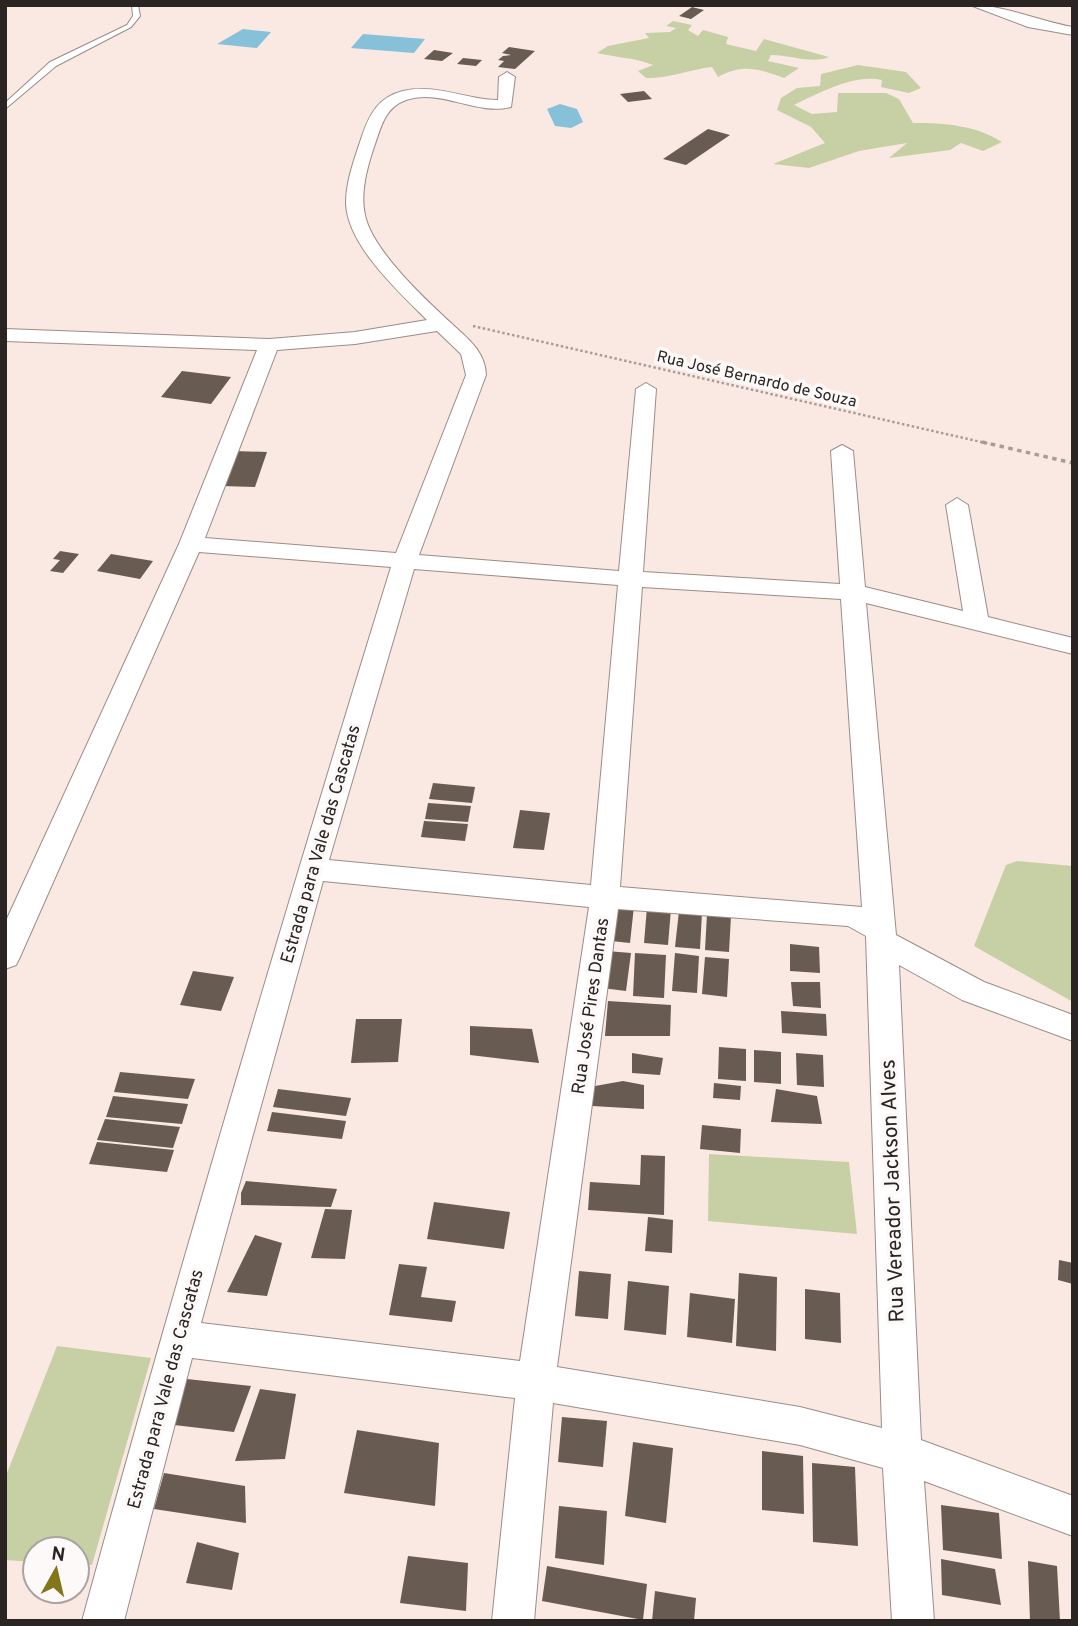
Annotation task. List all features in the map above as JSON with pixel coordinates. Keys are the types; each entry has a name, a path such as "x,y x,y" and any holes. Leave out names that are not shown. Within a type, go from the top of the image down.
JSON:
{"street":[{"path":"978,5 1033,24 1073,32"},
{"name":"Estrada para Vale das Cascatas","path":"103,1621 178,1339 312,869 405,560 476,375 471,353 390,267 359,225 356,208 358,169 379,110 393,100 419,94 443,95 491,106 506,104 507,77"},
{"path":"5,335 269,345 355,338 438,320"},
{"path":"5,957 191,544 269,345"},
{"name":"Rua José Pires Dantas","path":"513,1621 536,1382 605,897 646,389"},
{"name":"Rua Vereador Jackson Alves","path":"842,451 881,936 902,1453 913,1621"},
{"path":"957,505 977,622"},
{"path":"191,544 631,579 853,592 1073,646"},
{"path":"312,869 605,897 853,915 881,936 973,991 1073,1028"},
{"path":"178,1339 536,1382 800,1426 902,1453 1073,1516"}],"lane":[{"path":"5,107 53,64 130,26 137,16 135,5"}],"path":[{"name":"Rua José Bernardo de Souza","path":"438,320 1073,463"}],"green space":[{"path":"673,21 692,25 688,30 698,36 703,30 728,37 726,44 756,51 764,39 829,57 808,59 771,55 768,61 799,68 784,78 751,69 735,70 718,77 712,67 646,78 638,71 653,65 597,53 608,46 649,38 645,33 670,32 676,28 666,26"},
{"path":"858,65 906,72 921,88 909,93 881,87 882,80 860,80 837,86 794,105 812,114 837,112 838,93 886,93 899,99 913,123 959,126 992,136 1002,142 983,151 961,143 950,150 889,158 907,143 859,151 809,168 773,164 825,143 811,127 777,110 781,98 797,88 820,86 821,74"},
{"path":"1017,861 1073,866 1073,1002 974,946 1006,865"},
{"path":"709,1154 849,1162 857,1234 708,1221"},
{"path":"57,1346 151,1358 92,1565 91,1535 21,1535 21,1561 5,1560 5,1478"}],"water":[{"path":"243,29 271,32 257,48 217,44"},
{"path":"363,34 425,39 414,53 351,48"},
{"path":"560,104 577,109 583,122 571,128 555,126 547,109"}],"building":[{"path":"692,7 704,10 691,19 679,16"},
{"path":"509,47 535,51 515,69 498,67 504,61 498,60 511,55 502,53"},
{"path":"434,50 453,53 442,61 424,59"},
{"path":"463,58 482,60 476,66 457,64"},
{"path":"644,91 652,99 628,102 620,94"},
{"path":"708,129 730,135 686,165 663,159"},
{"path":"182,371 231,377 211,404 161,397"},
{"path":"234,451 267,452 255,487 221,486"},
{"path":"60,551 79,554 63,573 50,571 60,560 53,559"},
{"path":"111,554 153,561 140,579 97,571"},
{"path":"433,783 475,787 472,803 429,799"},
{"path":"428,803 471,806 468,822 425,819"},
{"path":"520,810 550,813 544,850 513,848"},
{"path":"424,821 468,824 465,841 421,837"},
{"path":"607,903 634,906 630,943 602,940"},
{"path":"647,907 671,909 668,945 644,943"},
{"path":"679,911 702,913 700,949 675,947"},
{"path":"707,914 731,916 729,952 705,950"},
{"path":"790,944 819,947 820,973 790,971"},
{"path":"607,951 631,953 626,991 602,988"},
{"path":"635,953 666,955 664,998 633,996"},
{"path":"675,953 699,956 697,993 672,991"},
{"path":"705,957 729,959 727,997 702,994"},
{"path":"193,971 234,977 221,1011 180,1005"},
{"path":"791,982 820,982 821,1008 793,1006"},
{"path":"608,1001 671,1005 670,1036 605,1036"},
{"path":"781,1011 826,1014 827,1036 782,1033"},
{"path":"356,1019 402,1019 398,1062 351,1063"},
{"path":"470,1026 532,1029 539,1063 470,1055"},
{"path":"719,1047 746,1049 746,1081 718,1079"},
{"path":"754,1050 781,1052 781,1084 754,1082"},
{"path":"632,1053 663,1058 660,1075 632,1073"},
{"path":"796,1053 823,1055 824,1087 797,1085"},
{"path":"120,1072 195,1079 188,1099 114,1092"},
{"path":"623,1081 644,1085 644,1109 592,1106 595,1086"},
{"path":"714,1083 741,1086 740,1100 713,1098"},
{"path":"278,1089 351,1098 346,1116 273,1107"},
{"path":"776,1089 817,1096 822,1124 771,1122"},
{"path":"113,1096 188,1104 182,1124 106,1117"},
{"path":"272,1112 346,1121 342,1139 267,1131"},
{"path":"105,1119 180,1127 173,1148 97,1140"},
{"path":"702,1125 741,1129 740,1153 700,1149"},
{"path":"97,1142 174,1150 167,1172 89,1164"},
{"path":"641,1155 665,1156 664,1215 588,1210 590,1182 640,1185"},
{"path":"246,1181 337,1189 331,1207 241,1205 241,1193"},
{"path":"434,1202 510,1212 504,1249 427,1239"},
{"path":"325,1209 352,1210 345,1259 311,1258"},
{"path":"648,1217 673,1220 672,1253 645,1251"},
{"path":"255,1235 282,1243 267,1296 227,1292"},
{"path":"1059,1260 1073,1263 1073,1284 1058,1280"},
{"path":"399,1264 427,1267 421,1297 456,1301 452,1322 389,1315"},
{"path":"579,1271 611,1274 608,1319 575,1316"},
{"path":"739,1273 777,1277 776,1351 736,1346"},
{"path":"628,1281 669,1286 666,1335 624,1330"},
{"path":"805,1289 840,1293 841,1343 805,1339"},
{"path":"690,1293 735,1299 732,1343 687,1337"},
{"path":"187,1379 251,1386 234,1432 174,1425"},
{"path":"260,1389 296,1394 285,1459 235,1461"},
{"path":"562,1417 607,1421 603,1467 558,1462"},
{"path":"357,1430 439,1443 435,1506 344,1493"},
{"path":"633,1442 673,1448 666,1523 625,1516"},
{"path":"762,1451 803,1456 804,1514 762,1510"},
{"path":"812,1463 855,1467 858,1546 813,1542"},
{"path":"164,1473 245,1486 246,1523 154,1509"},
{"path":"941,1505 999,1513 1002,1559 943,1550"},
{"path":"559,1506 607,1511 604,1565 555,1558"},
{"path":"197,1542 239,1553 232,1590 186,1583"},
{"path":"408,1556 468,1563 466,1611 400,1603"},
{"path":"941,1559 995,1569 1001,1605 942,1595"},
{"path":"1028,1561 1057,1566 1060,1621 1030,1621"},
{"path":"547,1566 647,1584 643,1620 542,1601"},
{"path":"655,1591 696,1598 694,1621 652,1621"}]}
